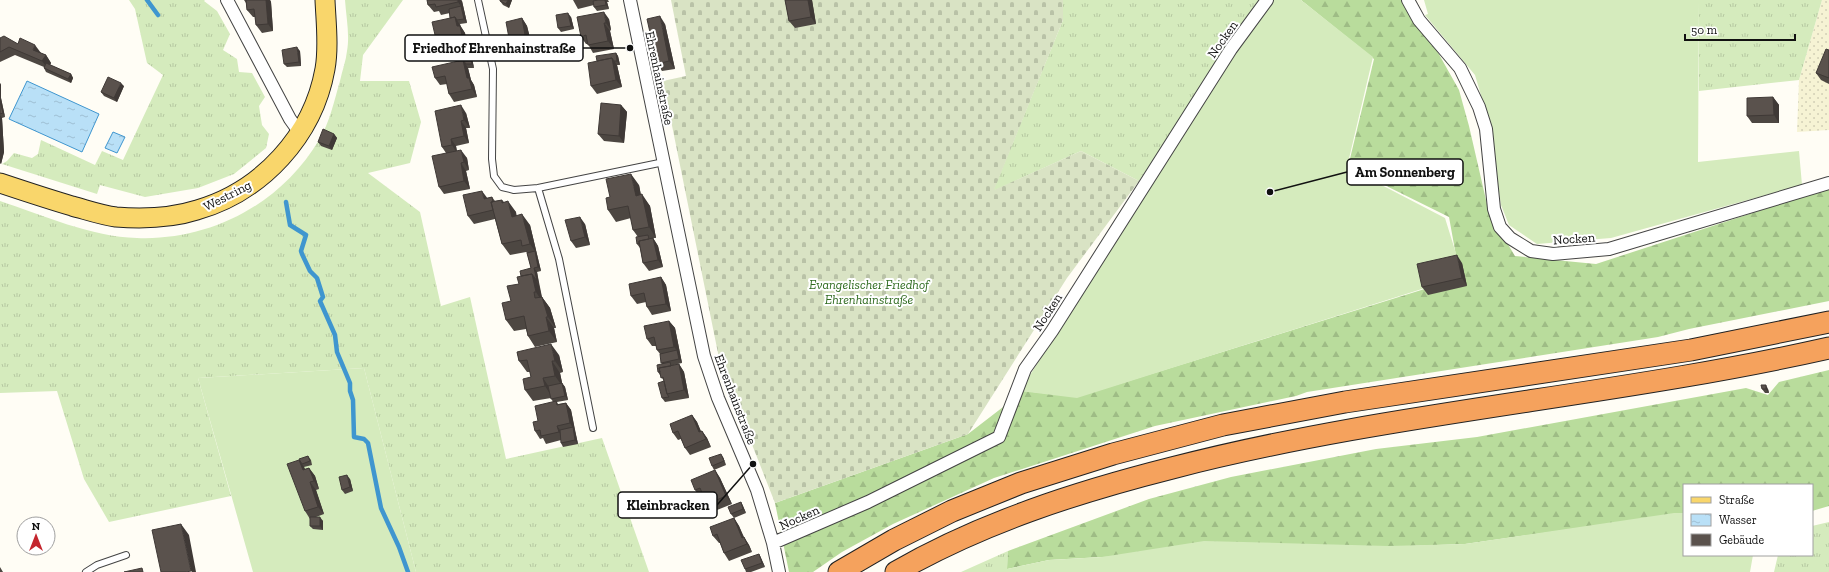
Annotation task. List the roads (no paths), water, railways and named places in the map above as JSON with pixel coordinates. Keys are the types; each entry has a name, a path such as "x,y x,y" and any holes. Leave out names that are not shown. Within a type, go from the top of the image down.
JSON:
{"highway":[{"path":"839,572 894,540 952,511 1021,483 1113,454 1223,425 1344,402 1691,350 1829,322"},
{"path":"896,572 966,537 1034,509 1116,482 1234,452 1351,428 1752,365 1829,348"}],"main road":[{"name":"Westring","path":"0,183 97,213 116,217 152,217 183,214 198,210 225,199 252,184 273,166 300,133 313,108 325,70 327,38 325,0"}],"street":[{"path":"227,0 290,119 300,133"},
{"name":"Ehrenhainstraße","path":"630,0 704,356 718,398 757,490 780,572"},
{"name":"Nocken","path":"773,543 868,502 998,436 1025,369 1052,331 1230,49 1267,0"},
{"name":"Nocken","path":"1408,0 1419,20 1460,68 1479,107 1486,129 1494,209 1500,227 1510,238 1531,250 1553,254 1609,249 1829,183"}],"lane":[{"path":"478,0 493,70 492,159 494,176 502,187 514,190 538,188 664,162"},
{"path":"538,188 559,259 593,428"},
{"path":"86,572 126,555"}],"water":[{"path":"27,81 99,114 82,152 9,119"},
{"path":"113,132 125,137 117,153 105,148"}],"waterway":[{"path":"147,0 158,15"},
{"path":"286,202 290,225 306,235 301,251 310,271 317,278 323,297 320,301 335,335 337,352 350,383 350,391 353,400 354,437 364,439 368,443 381,508 399,547 408,572"}],"place":[{"name":"Friedhof Ehrenhainstraße","path":"630,48"},
{"name":"Am Sonnenberg","path":"1270,192"},
{"name":"Kleinbracken","path":"753,464"}],"park label":[{"name":"Evangelischer Friedhof Ehrenhainstraße","path":"869,292"}]}
